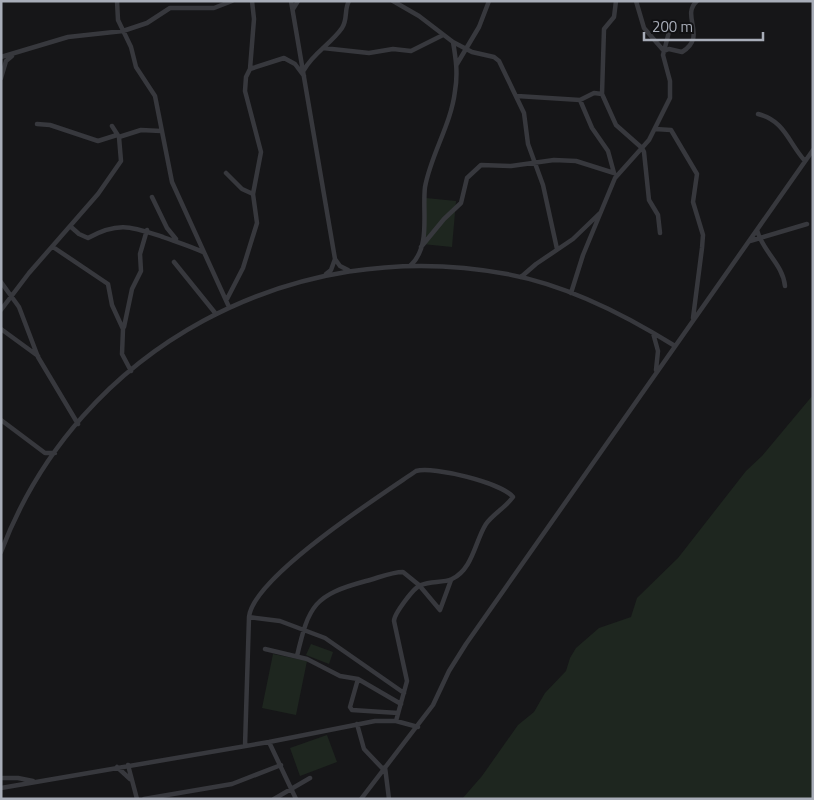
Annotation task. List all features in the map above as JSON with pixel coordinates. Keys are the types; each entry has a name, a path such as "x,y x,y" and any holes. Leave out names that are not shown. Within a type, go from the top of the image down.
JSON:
{"street":[{"path":"117,1 117,16 139,73 155,96 172,182 230,307"},
{"path":"1,57 12,56 68,37 123,31 147,23 170,8 214,8 232,1"},
{"path":"227,299 243,268 257,226 253,194 262,152 245,91 246,77 250,69 254,19 252,1"},
{"path":"291,1 335,259 340,266 349,271"},
{"path":"293,9 298,1"},
{"path":"304,70 309,60 324,48 344,25 349,1"},
{"path":"393,1 419,16 453,42 472,52 494,57 499,61 524,113 528,144 550,209 557,249"},
{"path":"457,64 486,14 488,1"},
{"path":"616,1 614,17 604,29 602,94 616,125 642,148 649,200 658,215 660,233"},
{"path":"636,1 644,28 664,51"},
{"path":"664,51 669,49 682,52 693,41 695,31 690,13 692,6 697,1"},
{"path":"571,293 583,255 602,213 614,176 642,148 656,129 670,98 670,81 664,51 670,28"},
{"path":"324,48 369,53 393,49 411,51 443,35"},
{"path":"411,265 419,255 421,248 425,216 425,189 452,106 457,64 453,42"},
{"path":"1,78 6,62 12,56"},
{"path":"250,69 284,58 294,64 305,78"},
{"path":"516,96 580,100 594,94 602,94"},
{"path":"580,100 592,128 608,151 614,176"},
{"path":"758,114 766,116 782,127 792,147 805,161"},
{"path":"36,124 50,125 98,142 141,130 161,131"},
{"path":"1,310 98,194 122,161 118,136 112,126"},
{"path":"656,129 671,130 697,174 693,202 701,224 703,241 692,321"},
{"path":"361,799 433,706 449,671 466,644 813,150"},
{"path":"421,248 449,213 462,203 467,178 479,166 576,161 614,176"},
{"path":"226,173 242,189 253,194"},
{"path":"152,197 167,228 177,240"},
{"path":"521,278 602,213"},
{"path":"749,242 807,224"},
{"path":"70,226 79,234 88,238 100,232 126,227 147,230 177,240 204,253"},
{"path":"131,371 122,354 124,329 132,289 140,271 140,254 147,230"},
{"path":"757,230 759,238 782,272 786,286"},
{"path":"52,247 106,281 112,305 124,329"},
{"path":"419,255 424,265"},
{"path":"326,274 335,259"},
{"path":"174,262 216,314"},
{"path":"1,552 23,504 46,464 102,396 154,351 230,307 288,284 326,274 349,271 411,265 453,266 521,278 571,293 604,306 675,346"},
{"path":"1,282 19,307 38,356 78,424"},
{"path":"1,329 38,356"},
{"path":"652,332 657,342 656,371"},
{"path":"1,420 45,453 55,453"},
{"path":"45,453 46,464"},
{"path":"245,746 249,617 254,600 326,532 416,471 425,468 452,472 513,497 485,526 477,547 464,567 451,580 440,610 408,574 399,572 333,591 319,602 310,614 297,656"},
{"path":"396,721 407,681 394,617 419,585 451,580"},
{"path":"249,617 280,621 304,629 343,648 404,693"},
{"path":"265,649 297,656 340,676 358,679 401,704"},
{"path":"358,679 350,707 352,710 398,713"},
{"path":"1,788 269,742 375,721 396,721 418,727"},
{"path":"357,724 364,749 384,768 389,799"},
{"path":"269,742 296,799"},
{"path":"128,765 137,799"},
{"path":"144,799 232,784 281,766"},
{"path":"117,767 131,780"},
{"path":"1,778 18,778 34,782"},
{"path":"274,799 310,778"}],"shaded area":[{"path":"426,198 456,201 452,247 422,244"},
{"path":"813,395 813,799 462,799 482,776 518,725 534,712 545,693 566,671 570,658 576,648 599,628 631,617 637,598 678,558 746,471 762,456"},
{"path":"311,644 333,652 329,664 306,655"},
{"path":"273,654 307,661 296,715 262,708"},
{"path":"327,735 337,762 300,776 290,748"}]}
